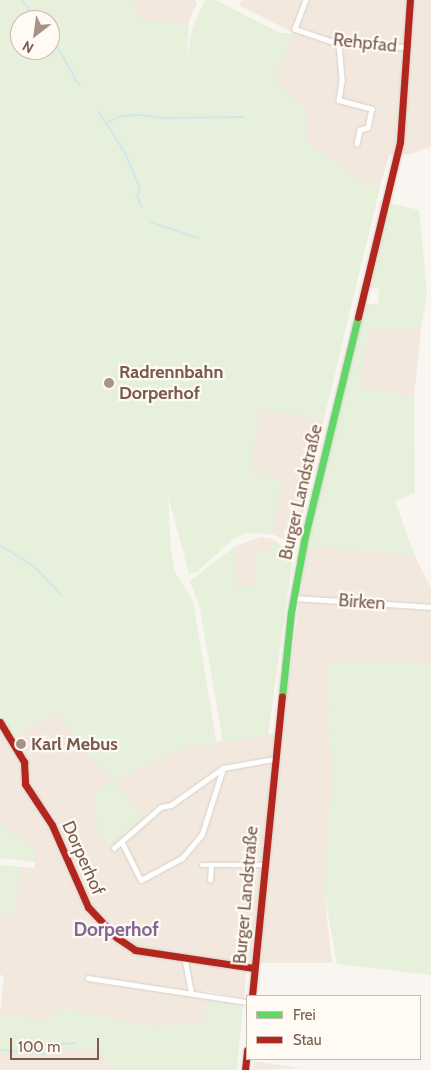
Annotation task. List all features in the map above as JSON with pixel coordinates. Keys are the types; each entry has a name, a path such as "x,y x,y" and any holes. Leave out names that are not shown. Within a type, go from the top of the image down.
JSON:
{"main road":[{"name":"Burger Landstraße","path":"252,995 274,759 293,598 400,142 410,0"},
{"name":"Dorperhof","path":"0,722 24,762 27,789 52,825 88,907 128,947 185,959 254,968"}],"street":[{"name":"Rehpfad","path":"306,0 295,28 339,44 408,47"},
{"path":"339,44 342,81 339,100 372,109 368,128 360,130 357,144"},
{"name":"Birken","path":"293,598 431,607"},
{"path":"114,848 161,807 171,805 223,768 274,759"},
{"path":"122,842 142,880 182,858 202,834 223,768"},
{"path":"202,865 264,865"},
{"path":"210,880 211,866"},
{"path":"185,959 191,991"},
{"path":"88,978 191,991 246,1002"}],"shaded area":[{"path":"133,0 195,0 197,3 188,23 138,20"},
{"path":"242,0 431,0 431,146 411,154 389,155 380,187 359,180 307,143 306,108 273,78 293,33 239,5"},
{"path":"369,329 421,329 414,397 359,387"},
{"path":"259,408 324,419 296,545 272,534 275,512 251,470"},
{"path":"261,537 274,539 272,552 256,552 257,585 237,588 235,546"},
{"path":"307,547 414,554 431,588 431,663 327,662 332,780 324,892 332,963 247,963 244,999 206,991 206,1022 154,1026 64,1009 42,1020 0,1014 4,977 0,974 0,911 13,916 21,867 35,868 35,850 0,825 0,729 9,740 57,710 75,739 114,780 188,746 281,733"},
{"path":"99,1049 111,1070 0,1070 0,1053"},
{"path":"254,1061 301,1068 253,1070"}],"green space":[{"path":"0,0 133,0 138,20 189,23 187,55 193,26 205,0 215,0 280,33 294,33 274,78 306,108 307,143 359,180 380,187 324,419 259,409 251,470 282,481 272,534 245,533 232,540 197,572 189,574 168,495 171,551 175,572 193,601 217,745 188,746 114,780 75,739 57,710 13,737 0,717"},
{"path":"389,203 419,210 427,293 421,329 369,329 359,387 414,397 415,493 395,501 414,554 307,547 365,304 378,304 379,289 368,287"},
{"path":"274,539 293,557 268,735 223,742 200,609 190,581 235,546 237,588 256,585 256,552 272,552"},
{"path":"327,661 431,663 431,975 337,964 324,892 332,780"},
{"path":"114,780 144,817 110,847 97,831 95,790"},
{"path":"0,825 35,850 35,862 0,858"},
{"path":"0,865 21,867 13,916 0,911"},
{"path":"206,996 243,1004 237,1070 111,1070 99,1049 0,1053 0,1014 42,1020 64,1009 154,1026 206,1022"}],"waterway":[{"path":"22,0 29,10"},
{"path":"60,52 79,85"},
{"path":"99,112 125,153 140,188 137,196 142,207"},
{"path":"109,122 120,116 141,115 160,118 244,117"},
{"path":"151,222 198,238"},
{"path":"0,545 36,568 62,596"},
{"path":"0,1050 45,1054 62,1044 75,1043"}],"traffic: fast":[{"path":"282,697 291,612 305,536 358,317"}],"traffic: jam":[{"path":"358,317 400,142 410,0"},
{"path":"252,995 282,697"},
{"path":"0,722 24,762 25,784 52,825 88,907 116,937 135,950 254,968"},
{"path":"245,1070 246,1060"}],"place":[{"name":"Radrennbahn Dorperhof","path":"109,383"},
{"name":"Karl Mebus","path":"21,744"}],"district":[{"name":"Dorperhof","path":"116,930"}]}
